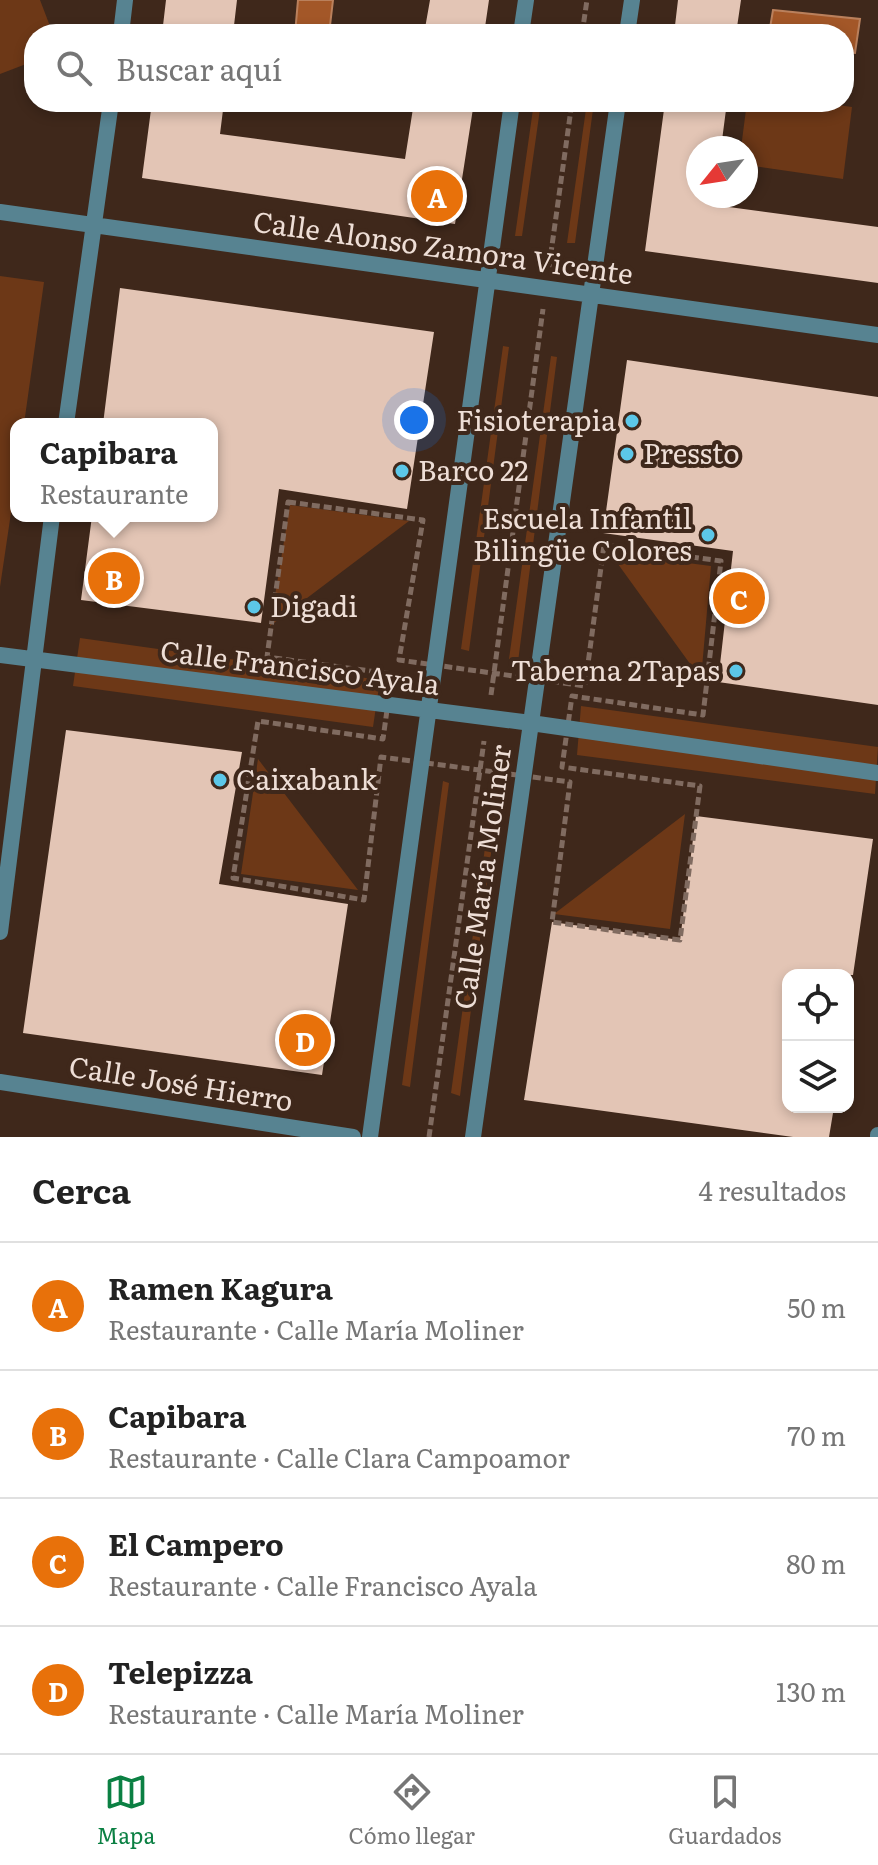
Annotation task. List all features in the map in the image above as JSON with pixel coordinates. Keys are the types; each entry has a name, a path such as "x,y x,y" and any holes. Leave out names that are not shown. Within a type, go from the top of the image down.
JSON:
{"street":[{"path":"122,24 125,0"},
{"path":"522,24 526,0"},
{"path":"628,24 632,0"},
{"path":"67,418 110,112"},
{"path":"370,1137 511,112"},
{"name":"Calle María Moliner","path":"473,1137 617,112"},
{"name":"Calle Alonso Zamora Vicente","path":"0,212 878,335"},
{"path":"0,932 51,522"},
{"name":"Calle Francisco Ayala","path":"0,655 531,723 878,773"},
{"name":"Calle José Hierro","path":"0,1082 353,1137"}],"path":[{"path":"583,24 587,0"},
{"path":"429,1137 571,112"}],"shaded area":[{"path":"0,0 40,0 49,24 24,24 24,65 0,74"},
{"path":"298,0 333,0 330,24 296,24"},
{"path":"773,10 860,19 855,53 854,24 771,24"},
{"path":"533,112 540,112 522,236 515,236"},
{"path":"586,112 593,112 575,243 567,243"},
{"path":"746,112 851,112 843,179 758,167 758,136 743,136"},
{"path":"0,276 44,282 25,418 10,418 10,520 0,587"},
{"path":"503,346 509,347 469,651 461,649"},
{"path":"551,356 557,357 518,662 509,659"},
{"path":"290,505 409,521 270,626"},
{"path":"610,553 711,566 701,679"},
{"path":"80,638 380,680 373,727 73,686"},
{"path":"581,706 878,747 875,794 577,755"},
{"path":"258,759 358,890 241,874"},
{"path":"443,781 449,783 410,1087 402,1085"},
{"path":"493,790 499,791 460,1096 451,1093"},
{"path":"685,814 670,929 554,914"}],"building":[{"path":"166,0 237,0 234,24 163,24"},
{"path":"430,0 489,0 485,24 426,24"},
{"path":"678,0 741,0 737,24 675,24"},
{"path":"151,112 223,112 220,134 405,159 412,112 472,112 455,224 142,178"},
{"path":"664,112 726,112 723,136 686,136 686,208 736,208 878,227 878,283 645,251"},
{"path":"120,288 434,332 407,509 279,489 261,623 81,600 91,522 218,522 218,418 104,418"},
{"path":"627,360 878,397 878,705 718,682 733,551 603,533"},
{"path":"66,730 242,752 219,884 348,904 322,1075 23,1033"},
{"path":"696,816 873,839 854,969 782,969 782,1113 833,1113 829,1137 793,1137 524,1100 552,922 680,940"}],"place":[{"name":"Ramen Kagura","path":"437,196"},
{"name":"Fisioterapia","path":"632,421"},
{"name":"Pressto","path":"627,454"},
{"name":"Barco 22","path":"402,471"},
{"name":"Escuela Infantil Bilingüe Colores","path":"708,535"},
{"name":"Capibara","path":"114,578"},
{"name":"El Campero","path":"739,598"},
{"name":"Digadi","path":"254,607"},
{"name":"Taberna 2Tapas","path":"736,671"},
{"name":"Caixabank","path":"220,780"},
{"name":"Telepizza","path":"305,1040"}]}
